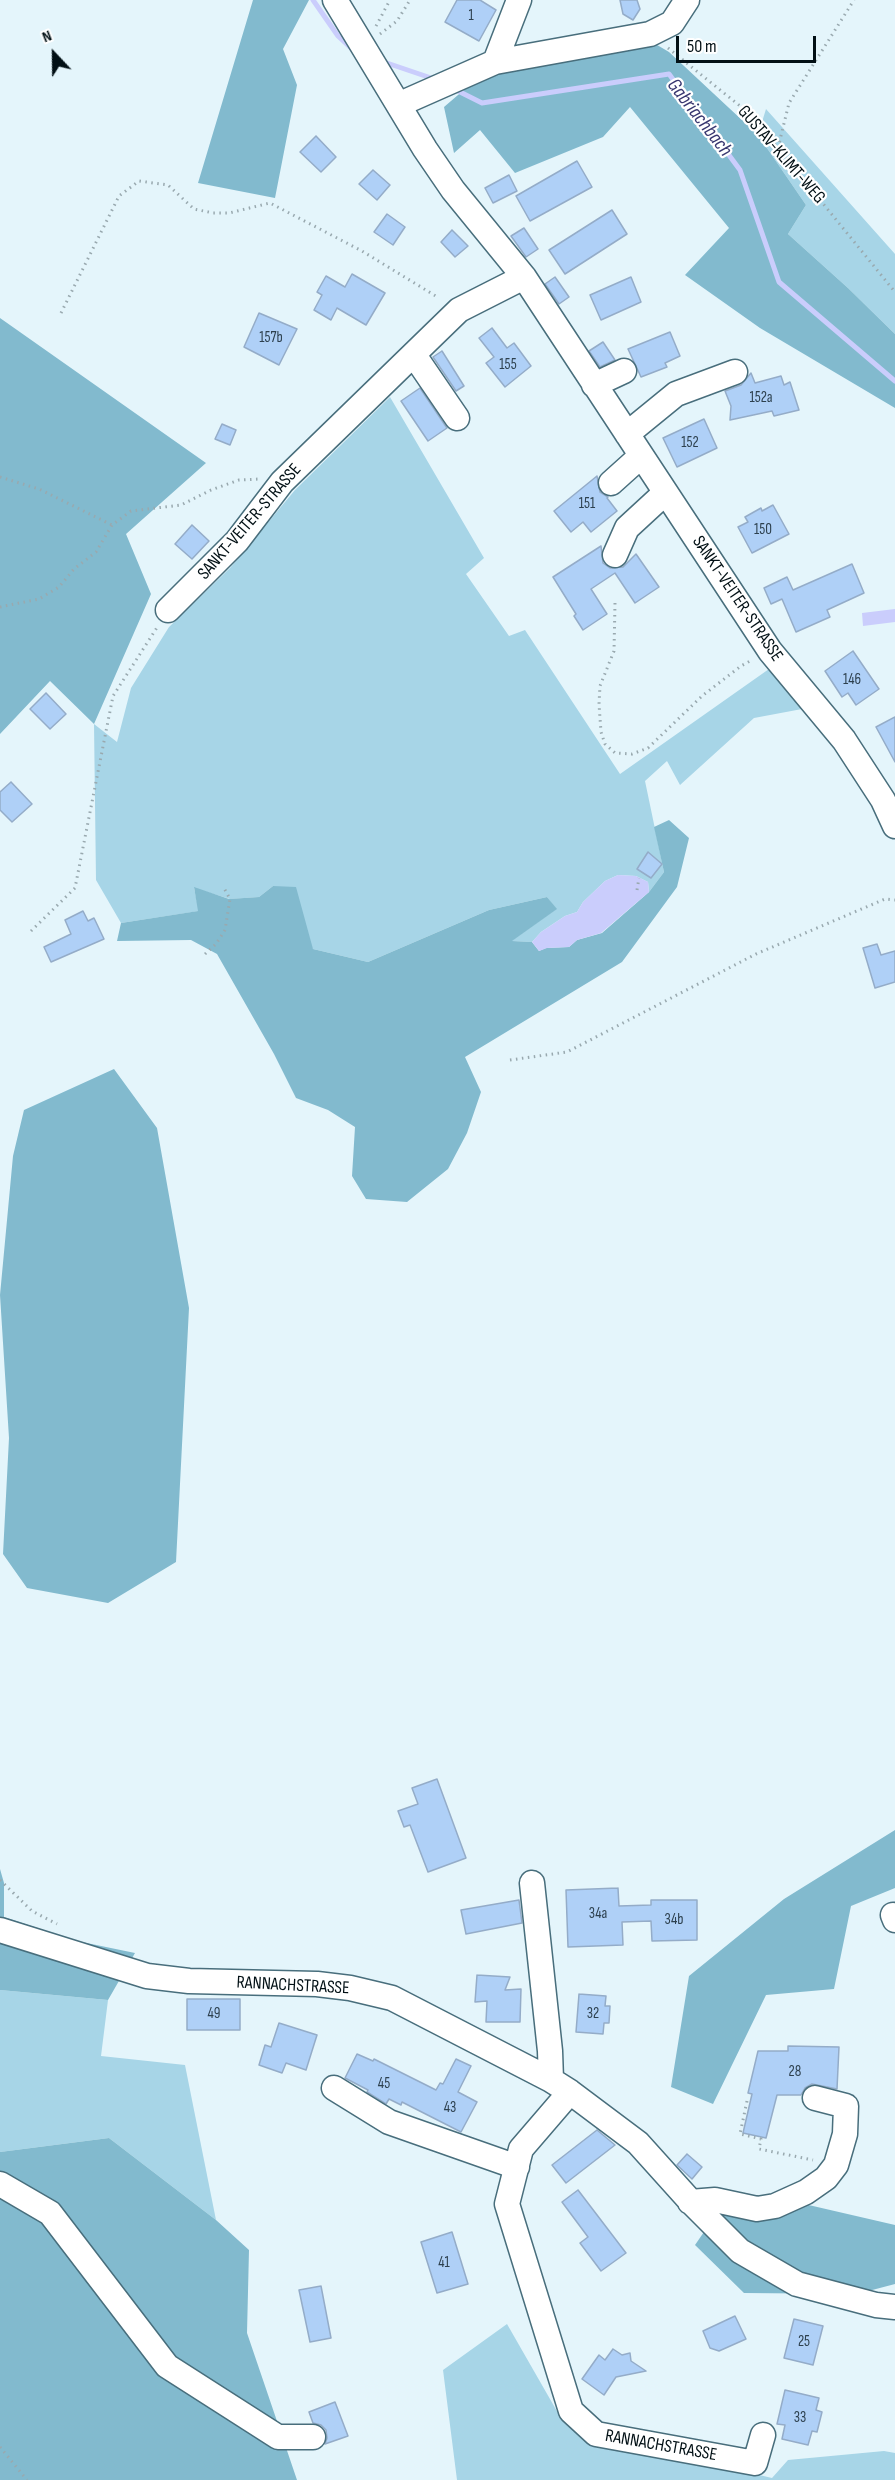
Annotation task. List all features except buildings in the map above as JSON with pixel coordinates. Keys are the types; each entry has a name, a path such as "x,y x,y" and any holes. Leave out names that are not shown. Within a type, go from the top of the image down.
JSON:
{"street":[{"name":"SANKT-VEITER-STRASSE","path":"335,0 378,73 400,104 425,149 453,190 525,277 770,651 844,740 882,800 895,826"},
{"path":"495,62 519,0"},
{"path":"400,104 495,62 650,34 672,23 687,0"},
{"name":"SANKT-VEITER-STRASSE","path":"168,609 237,541 278,486 459,310 525,277"},
{"path":"414,355 457,418"},
{"path":"594,385 624,371"},
{"path":"627,434 676,394 735,372"},
{"path":"611,483 641,456"},
{"path":"615,555 627,528 665,493"},
{"path":"532,1883 550,2050 561,2086"},
{"name":"RANNACHSTRASSE","path":"0,1930 147,1976 189,1981 317,1984 350,1988 392,1998 561,2086 638,2143 690,2202 740,2251 797,2284 876,2305 895,2307"},
{"name":"RANNACHSTRASSE","path":"561,2086 521,2149 507,2204 571,2411 596,2434 756,2463 763,2435"},
{"path":"334,2088 389,2122 517,2167"},
{"path":"690,2202 715,2200 757,2210 775,2206 826,2178 836,2165 846,2134 846,2106 815,2098"},
{"path":"0,2184 50,2213 167,2366 278,2437 313,2437"}],"path":[{"path":"390,0 376,25 376,36 397,21 410,0"},
{"path":"778,148 789,102 854,0"},
{"name":"GUSTAV-KLIMT-WEG","path":"650,34 750,114 895,292"},
{"path":"61,313 118,196 139,181 168,185 194,208 213,213 229,213 270,202 362,250 459,310"},
{"path":"0,477 39,489 112,525"},
{"path":"0,607 39,599 59,587 74,569 96,552 112,525 131,511 181,505 211,490 239,480 257,478 278,486"},
{"path":"615,603 614,651 600,686 599,704 601,732 605,744 615,753 632,754 648,748 702,696 741,666 770,651"},
{"path":"31,931 75,888 113,696 168,609"},
{"path":"638,890 639,878"},
{"path":"205,954 216,944 225,930 231,899 224,888"},
{"path":"510,1060 567,1052 756,954 885,899 895,900"},
{"path":"0,1880 32,1911 59,1925"},
{"path":"747,2101 740,2134 761,2139 759,2149 836,2165"},
{"path":"0,2447 27,2480"}],"shaded area":[{"path":"253,0 309,0 283,49 297,85 275,198 198,183"},
{"path":"647,39 669,52 758,135 806,205 788,234 895,334 895,408 760,328 685,275 729,228 630,107 603,137 515,173 480,130 454,153 444,107 486,71"},
{"path":"766,109 895,254 895,334 788,234 806,205 758,135"},
{"path":"0,318 206,463 126,534 151,594 94,724 50,681 0,734"},
{"path":"390,397 484,558 466,574 509,636 525,630 620,774 769,669 802,709 754,718 680,785 667,761 645,781 664,872 649,892 648,882 636,876 618,875 605,881 583,902 577,912 565,916 541,932 532,942 511,941 556,909 547,897 489,910 368,962 313,949 273,886 259,897 230,899 194,888 199,911 121,923 96,880 94,724 117,742 131,688 169,627 230,568 295,490"},
{"path":"895,609 895,622 863,626 862,613"},
{"path":"669,820 689,838 677,887 622,962 465,1057 481,1092 467,1133 448,1169 407,1202 366,1199 352,1176 355,1127 328,1110 296,1098 274,1054 217,954 191,940 117,941 121,923 198,911 194,887 229,899 259,897 273,886 296,887 313,949 368,962 489,910 547,897 557,909 512,941 532,942 539,951 546,948 569,947 577,940 602,933 649,892 664,872 654,827"},
{"path":"618,875 636,876 648,882 649,892 601,933 577,940 569,947 547,948 539,951 532,942 541,932 565,916 577,912 583,902 605,881"},
{"path":"114,1069 157,1128 189,1308 176,1562 108,1603 27,1588 3,1554 9,1438 0,1295 13,1156 24,1110"},
{"path":"895,1830 895,1888 851,1906 834,1989 766,1995 713,2104 671,2087 689,1976 784,1899"},
{"path":"0,1869 4,1883 4,1917 77,1941 135,1953 108,2000 0,1990"},
{"path":"0,1990 108,2000 101,2056 185,2065 216,2220 109,2138 0,2152"},
{"path":"109,2138 216,2220 249,2250 247,2333 297,2480 0,2480 0,2152"},
{"path":"787,2200 895,2225 895,2284 857,2294 744,2293 695,2245 717,2213"},
{"path":"507,2324 558,2413 590,2435 772,2478 788,2460 884,2451 895,2453 895,2480 457,2480 443,2370"}],"waterway":[{"name":"Gabriachbach","path":"313,0 338,36 353,50"},
{"name":"Gabriachbach","path":"381,61 437,80"},
{"name":"Gabriachbach","path":"454,89 482,103 669,74 740,170 779,282 895,381"}]}
